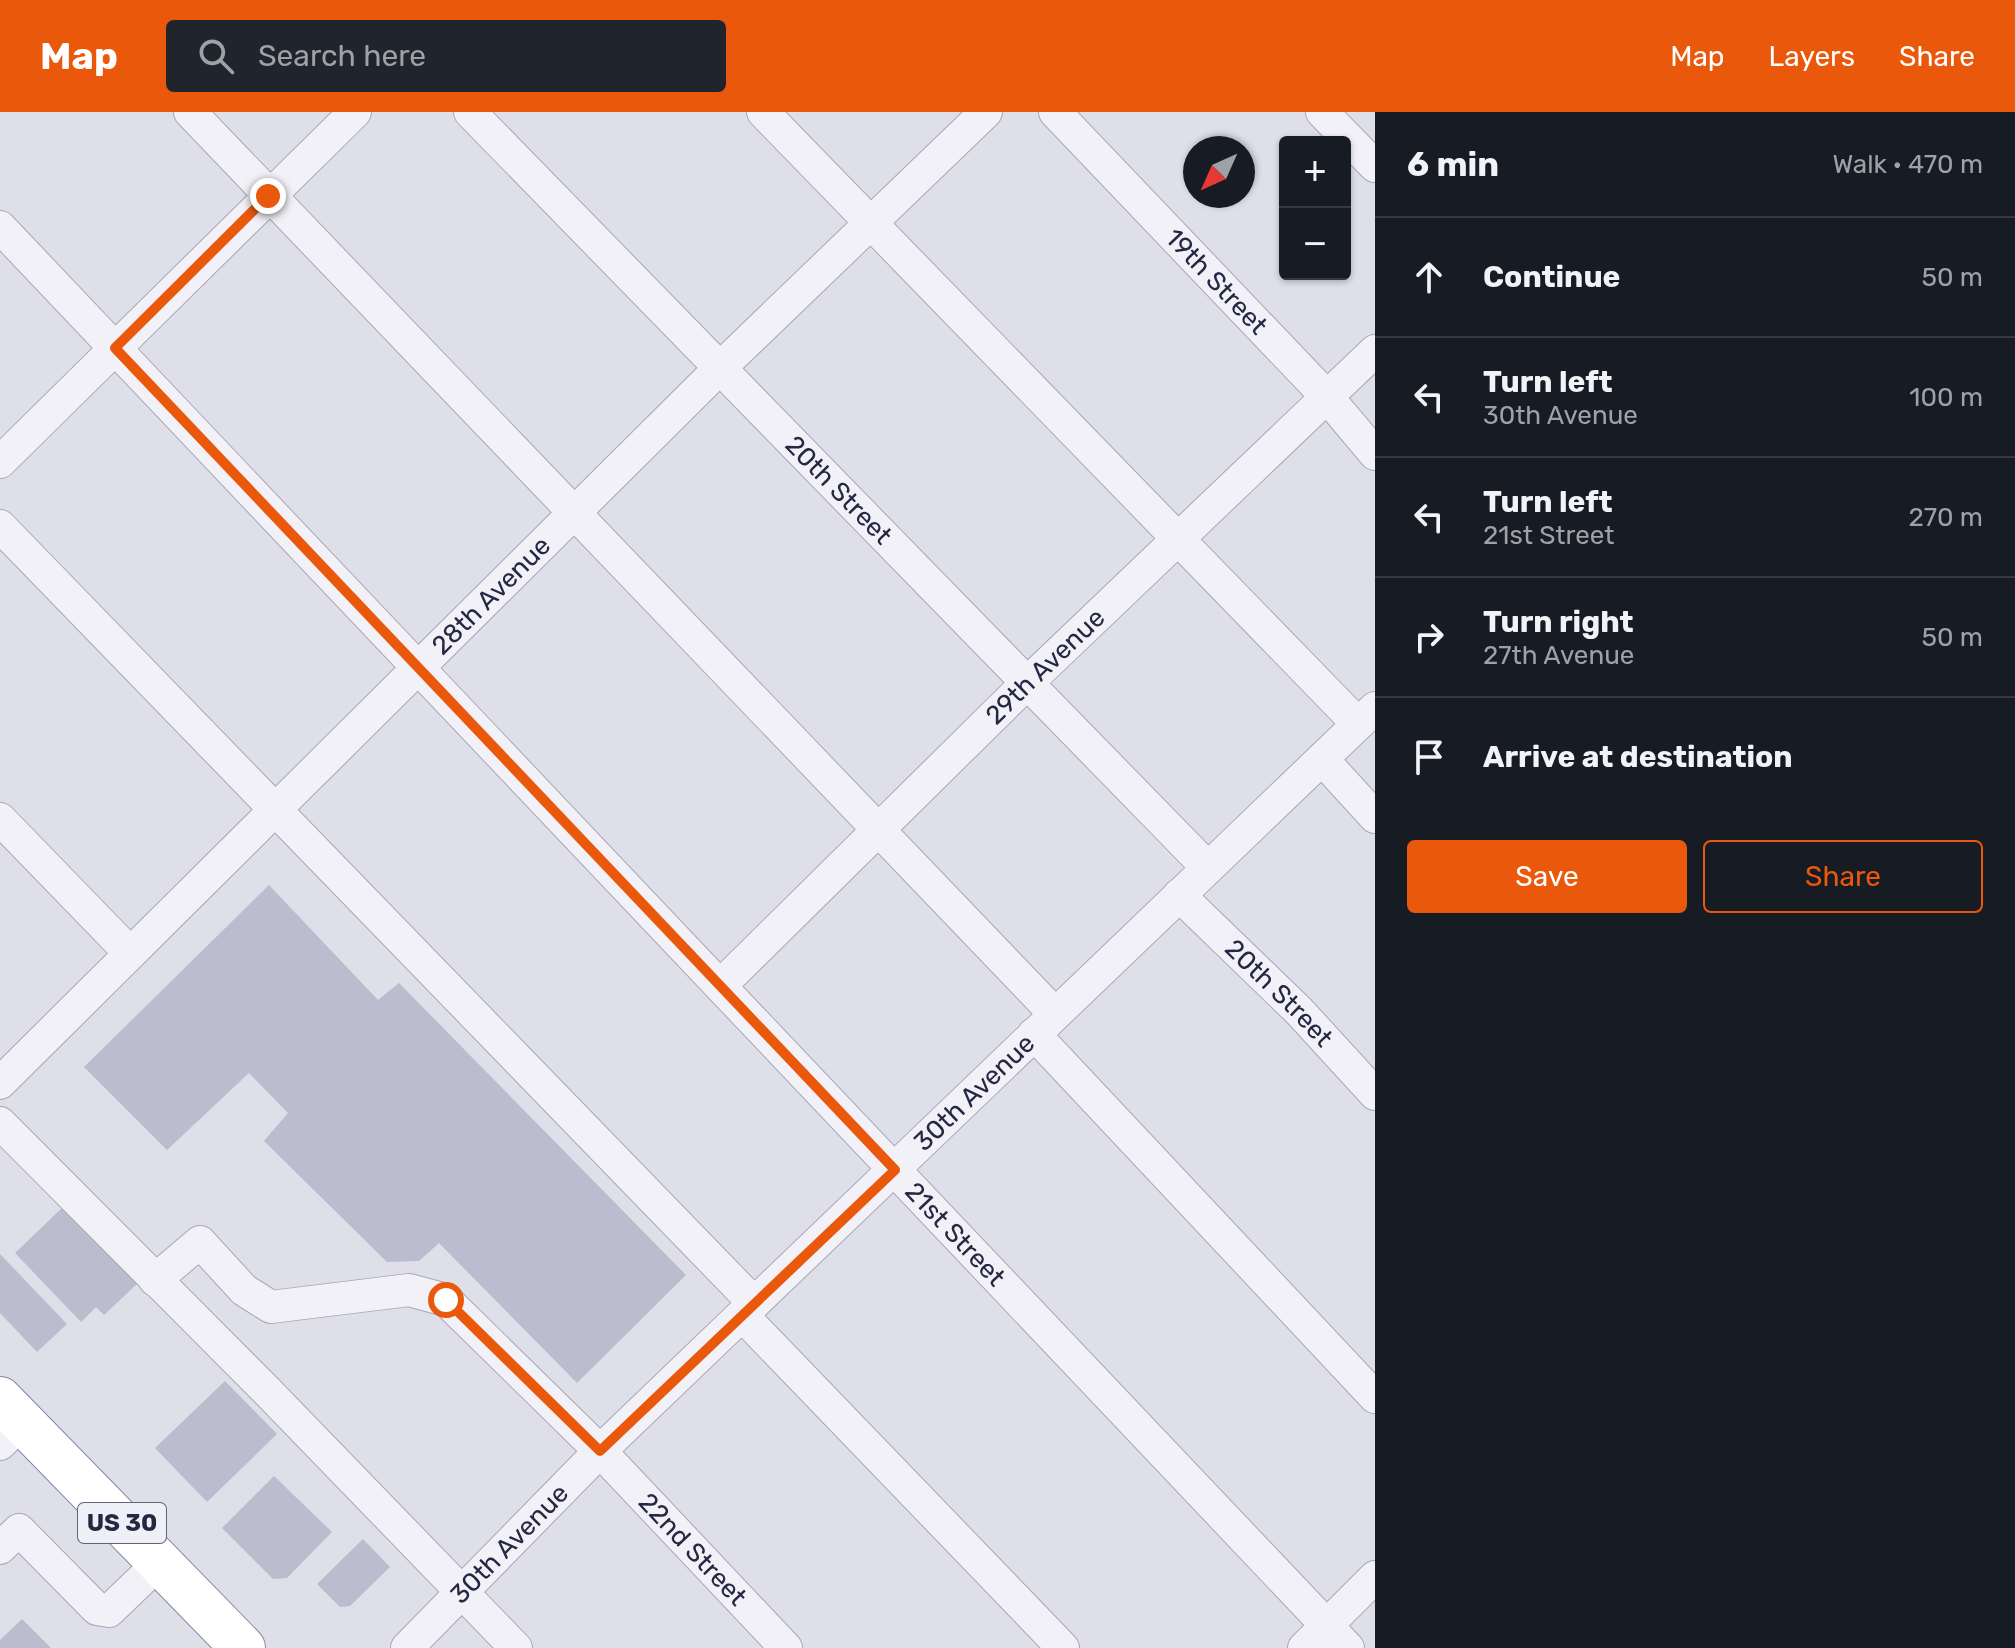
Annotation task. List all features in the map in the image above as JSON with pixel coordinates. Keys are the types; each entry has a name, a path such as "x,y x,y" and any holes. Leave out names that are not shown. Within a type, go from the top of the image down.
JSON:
{"highway":[{"name":"US 30","path":"7,1422 161,1561 243,1648"}],"street":[{"path":"190,112 877,830 1044,1024 1375,1397"},
{"path":"0,462 355,112"},
{"name":"20th Street","path":"470,112 1207,867"},
{"path":"763,112 1178,538 1366,716"},
{"name":"28th Avenue","path":"0,1083 278,811 721,367 986,112"},
{"name":"19th Street","path":"1055,112 1328,398 1375,454"},
{"path":"1322,112 1375,166"},
{"name":"21st Street","path":"0,227 1338,1637"},
{"name":"29th Avenue","path":"720,986 1026,684 1375,351"},
{"path":"0,526 278,811 1063,1648"},
{"name":"30th Avenue","path":"407,1648 600,1451 1366,716"},
{"path":"1322,759 1375,817"},
{"path":"0,819 130,953"},
{"name":"20th Street","path":"1179,895 1299,1011 1375,1094"},
{"path":"0,1123 516,1648"},
{"name":"22nd Street","path":"155,1280 200,1242 244,1290 271,1307 409,1290 446,1300 600,1451 786,1648"},
{"path":"6,1529 97,1609 109,1611 161,1561"},
{"path":"1304,1648 1338,1637 1375,1577"}],"building":[{"path":"269,885 378,1000 399,983 686,1275 577,1383 439,1243 419,1261 387,1262 264,1141 288,1113 249,1073 167,1150 84,1067"},
{"path":"63,1207 137,1284 104,1315 96,1307 81,1322 15,1253"},
{"path":"0,1254 67,1324 37,1352 0,1313"},
{"path":"225,1381 277,1434 207,1502 155,1448"},
{"path":"274,1476 332,1532 287,1578 273,1579 222,1528"},
{"path":"363,1539 390,1567 350,1606 340,1607 317,1584"},
{"path":"22,1619 51,1648 0,1648 0,1640"}],"route":[{"path":"268,196 115,348 895,1170 600,1451 446,1300"}]}
